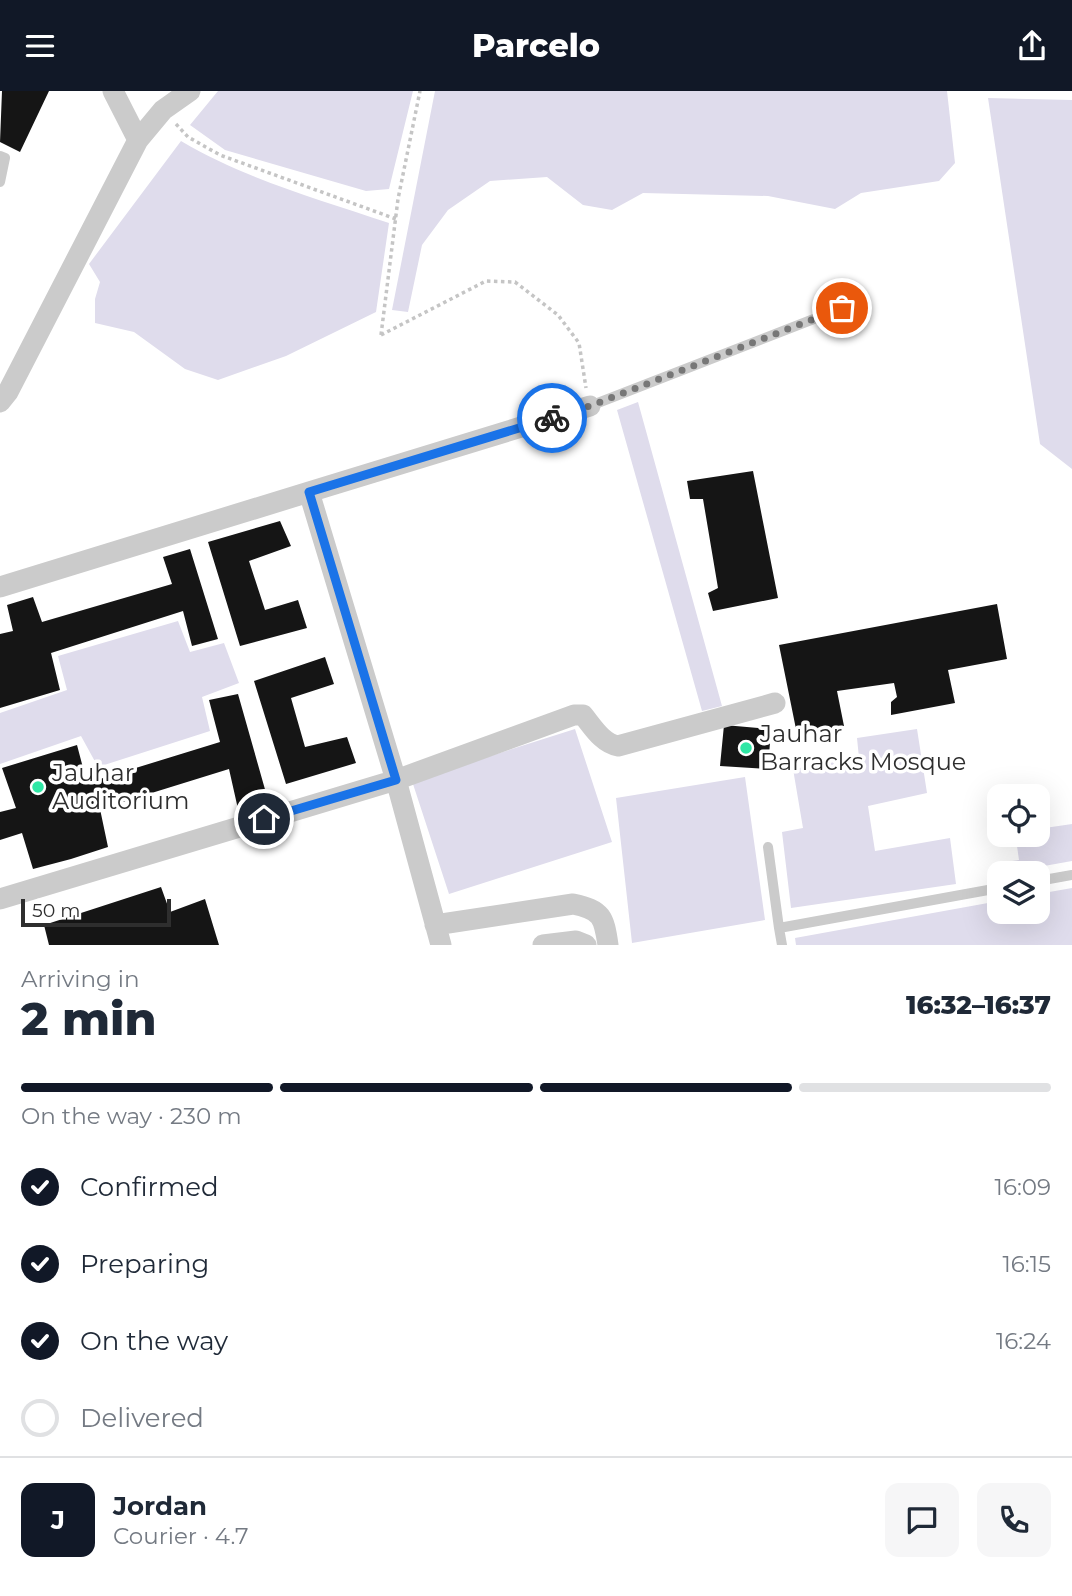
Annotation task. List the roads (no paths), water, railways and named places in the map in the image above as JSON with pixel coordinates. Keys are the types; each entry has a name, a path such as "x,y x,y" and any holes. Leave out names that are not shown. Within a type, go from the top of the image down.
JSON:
{"street":[{"path":"113,91 138,141"},
{"path":"0,402 8,392 138,141 167,100 190,91"},
{"path":"0,587 590,406"},
{"path":"309,492 396,780 438,935 573,904 599,912 608,945"},
{"path":"0,899 396,780 574,715 583,715 610,745 618,746 775,703"},
{"path":"543,945 576,941 586,945"}],"lane":[{"path":"0,156 5,158 0,182"},
{"path":"590,406 842,308"},
{"path":"768,847 782,945"},
{"path":"1050,879 1072,875"},
{"path":"779,928 987,890"}],"place":[{"name":"Jauhar Barracks Mosque","path":"746,748"},
{"name":"Jauhar Auditorium","path":"38,787"}]}
